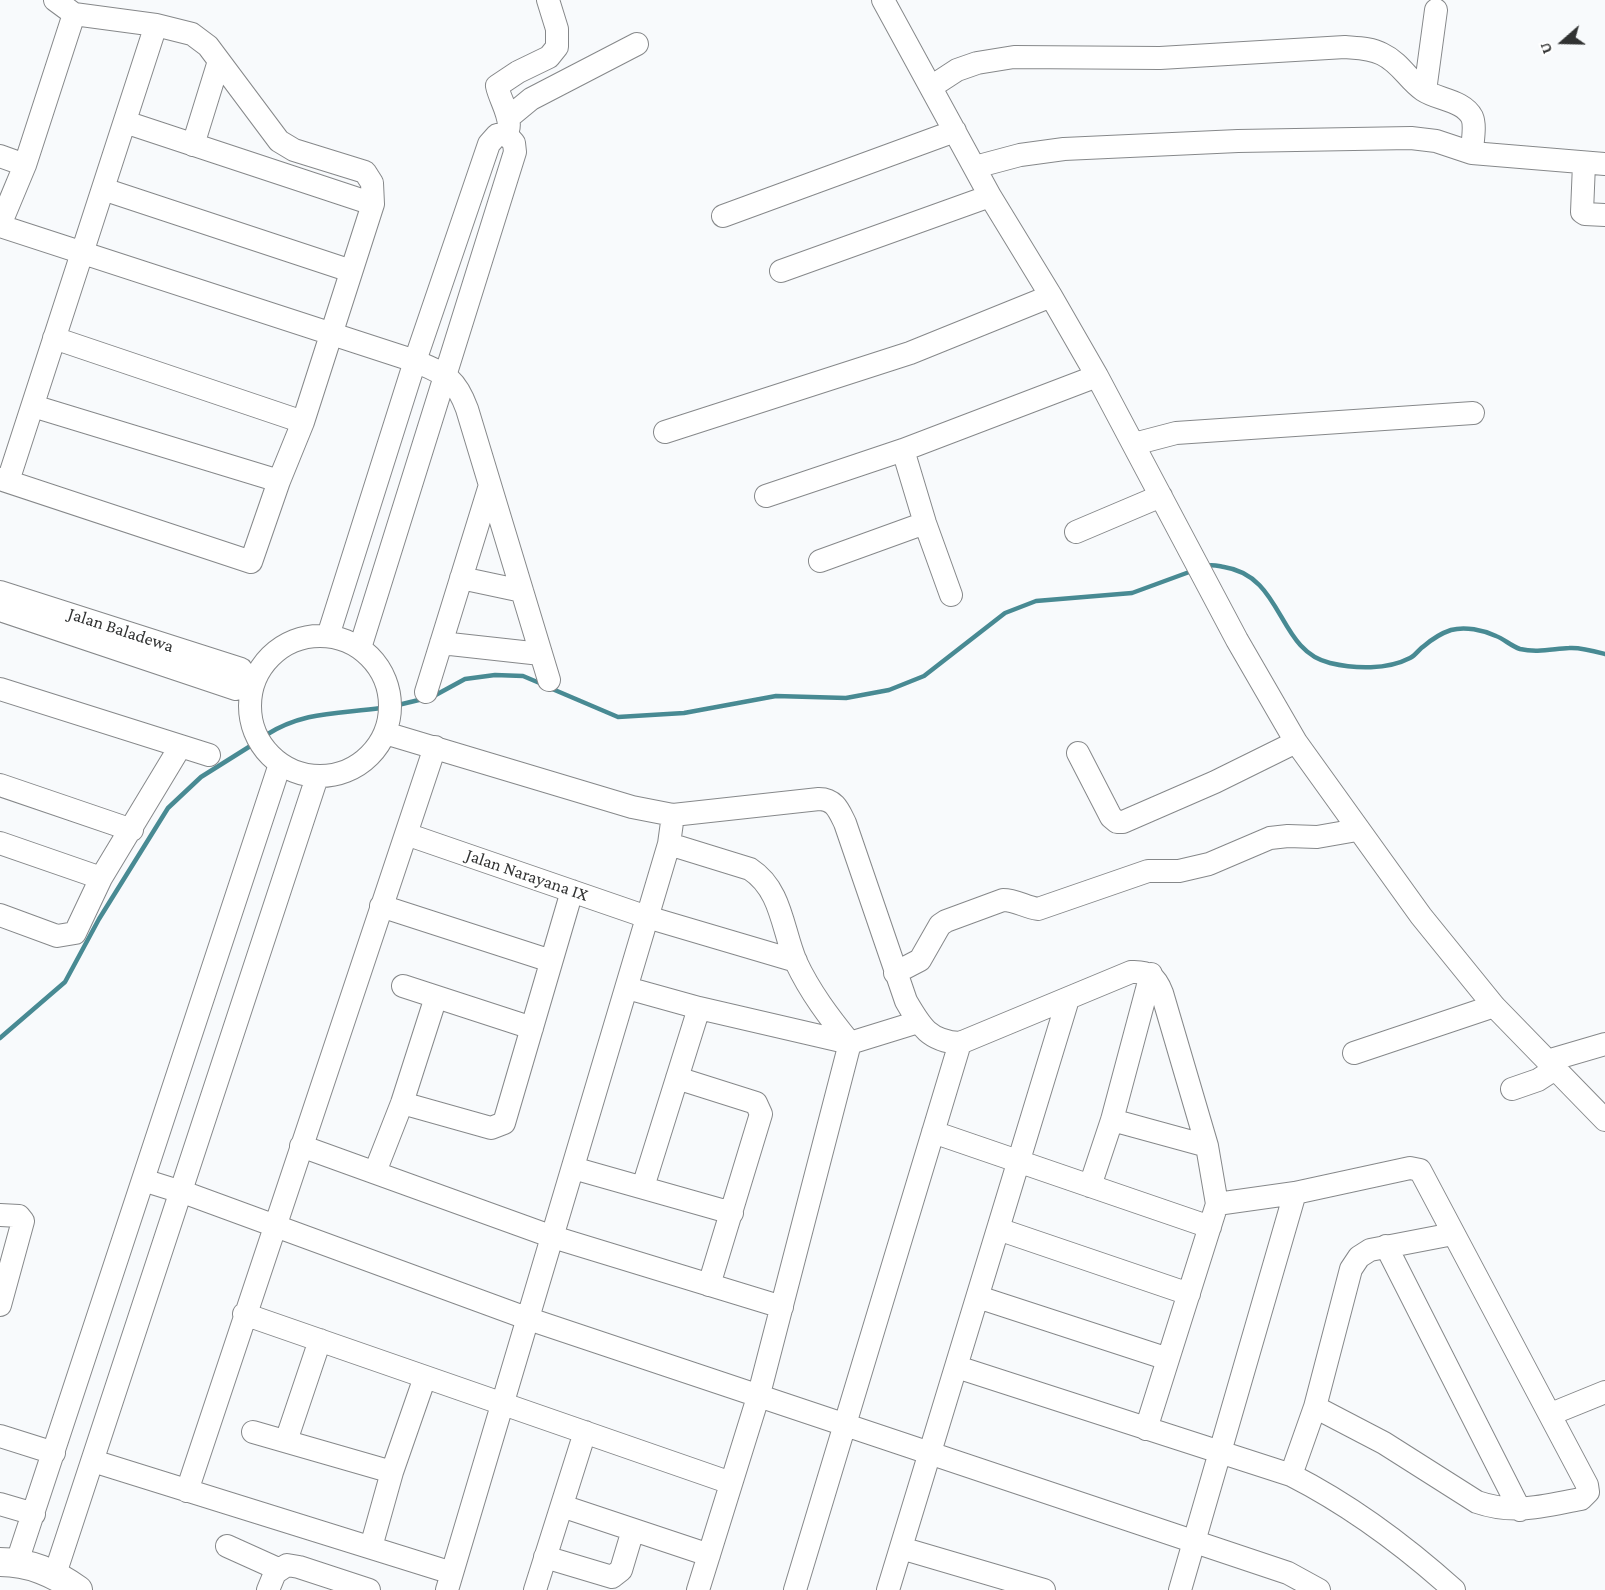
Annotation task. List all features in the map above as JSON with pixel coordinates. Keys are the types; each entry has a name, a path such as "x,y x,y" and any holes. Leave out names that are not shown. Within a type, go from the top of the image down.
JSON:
{"main road":[{"path":"9,1562 66,1582"}],"street":[{"path":"55,0 74,15 156,25 192,34 207,46 279,141 294,150 365,172 372,183 373,204 332,334 303,422 279,481 251,562 4,480 33,406 156,25"},
{"path":"360,648 515,152 497,86 518,72 549,57 557,47 557,29 548,0"},
{"path":"883,0 990,196 1097,376 1199,569 1296,742 1399,889 1494,1006 1605,1120"},
{"path":"1425,91 1436,10"},
{"path":"74,15 25,165 0,226 414,361 446,374 462,395 549,680"},
{"path":"328,636 414,361 489,144 531,99 637,44"},
{"path":"931,87 957,70 977,63 1014,57 1160,58 1345,47 1366,49 1381,53 1404,70 1425,91 1464,107 1471,114 1474,122 1472,153"},
{"path":"193,144 219,61"},
{"path":"125,122 373,204"},
{"path":"723,216 955,131"},
{"path":"975,167 1020,155 1064,149 1238,141 1411,138 1436,141 1472,153 1594,164 1582,212 1605,215"},
{"path":"0,156 25,165"},
{"path":"103,189 351,271"},
{"path":"781,271 990,196"},
{"path":"665,432 910,353 1051,296"},
{"path":"54,338 303,422"},
{"path":"766,496 903,450 1097,376"},
{"path":"33,406 279,481"},
{"path":"1134,444 1176,433 1473,413"},
{"path":"903,450 925,523 951,595"},
{"path":"426,692 490,485"},
{"path":"1076,532 1161,496"},
{"path":"820,561 925,523"},
{"path":"461,578 522,591"},
{"name":"Jalan Baladewa","path":"0,592 239,679 0,610"},
{"path":"306,636 328,636 345,640 360,648 377,665 387,686 390,710 385,733 374,751 358,766 339,774 317,777 298,773 280,764 265,751 255,734 250,714 250,694 257,674 269,656 286,644 306,636"},
{"path":"441,643 541,654"},
{"path":"0,688 209,755"},
{"path":"385,733 632,807 673,815 819,799 830,801 839,811 845,823 906,1001 918,1022 930,1035 938,1039 960,1043 1131,972 1151,974 1162,993 1207,1146 1217,1204 1146,1429"},
{"path":"1078,753 1111,817 1117,822 1123,822 1225,778 1296,742"},
{"path":"0,915 57,936 75,933 101,878 180,747"},
{"path":"187,1491 244,1314 435,747"},
{"path":"9,1562 34,1514 280,764"},
{"path":"66,1582 93,1461 317,777"},
{"path":"0,785 132,830"},
{"path":"93,1461 371,1547 450,1581 648,917 669,844 673,815"},
{"path":"896,973 920,960 940,925 1003,900 1011,900 1038,909 1148,871 1190,870 1270,838 1317,837 1358,830"},
{"name":"Jalan Narayana IX","path":"406,834 648,917 796,961"},
{"path":"0,843 101,878"},
{"path":"669,844 750,869 760,876 776,899 796,961 820,1005 850,1043"},
{"path":"402,1103 491,1128 504,1123 572,891"},
{"path":"381,906 551,961"},
{"path":"1090,1186 1112,1120 1151,974"},
{"path":"403,986 532,1028"},
{"path":"627,988 699,1008 850,1043 918,1022"},
{"path":"375,1172 402,1103 436,997"},
{"path":"888,1590 1068,999"},
{"path":"1354,1053 1494,1006"},
{"path":"643,1187 699,1008"},
{"path":"698,1590 759,1394 850,1043"},
{"path":"795,1590 960,1043"},
{"path":"1512,1089 1538,1080 1551,1065 1605,1044"},
{"path":"677,1078 756,1103 761,1110 761,1119 709,1285"},
{"path":"1112,1120 1207,1146"},
{"path":"933,1132 1210,1227"},
{"path":"301,1146 553,1237 782,1307"},
{"path":"573,1168 732,1213"},
{"path":"1217,1204 1295,1193 1410,1168 1418,1169 1424,1175 1453,1234 1465,1252 1551,1414 1587,1485 1587,1492 1581,1498 1520,1510 1492,1508 1477,1503 1384,1443 1315,1407"},
{"path":"143,1180 529,1319 759,1394 1288,1573 1319,1590"},
{"path":"1180,1590 1295,1193"},
{"path":"0,1215 19,1216 23,1221 0,1305"},
{"path":"999,1229 1189,1294"},
{"path":"1292,1475 1315,1407 1356,1261 1365,1252 1386,1246 1453,1234"},
{"path":"1386,1246 1520,1510"},
{"path":"978,1297 1168,1359"},
{"path":"244,1314 731,1482"},
{"path":"286,1441 320,1340"},
{"path":"957,1367 1292,1475 1326,1493 1376,1526 1454,1590"},
{"path":"371,1547 392,1472 425,1377"},
{"path":"1551,1414 1605,1392"},
{"path":"253,1431 392,1472"},
{"path":"535,1590 585,1432"},
{"path":"0,1436 54,1453"},
{"path":"0,1504 34,1514"},
{"path":"561,1506 709,1555"},
{"path":"545,1557 612,1577 621,1570 633,1530"},
{"path":"227,1546 279,1569"},
{"path":"901,1548 1044,1590"},
{"path":"268,1590 279,1569 287,1565 369,1590"}],"waterway":[{"path":"1206,566 1224,567 1244,573 1270,598 1300,644 1313,656 1330,663 1360,667 1391,665 1412,657 1444,633 1462,628 1485,632 1526,650 1573,648 1605,654"},
{"path":"550,688 618,717 684,713 776,696 846,698 889,690 924,676 1005,613 1036,601 1132,593 1192,571"},
{"path":"432,697 465,679 495,675 523,676 542,684"},
{"path":"398,705 423,699"},
{"path":"266,735 280,727 308,717 381,708"},
{"path":"0,1038 65,982 99,919 168,808 201,777 252,745"}]}
